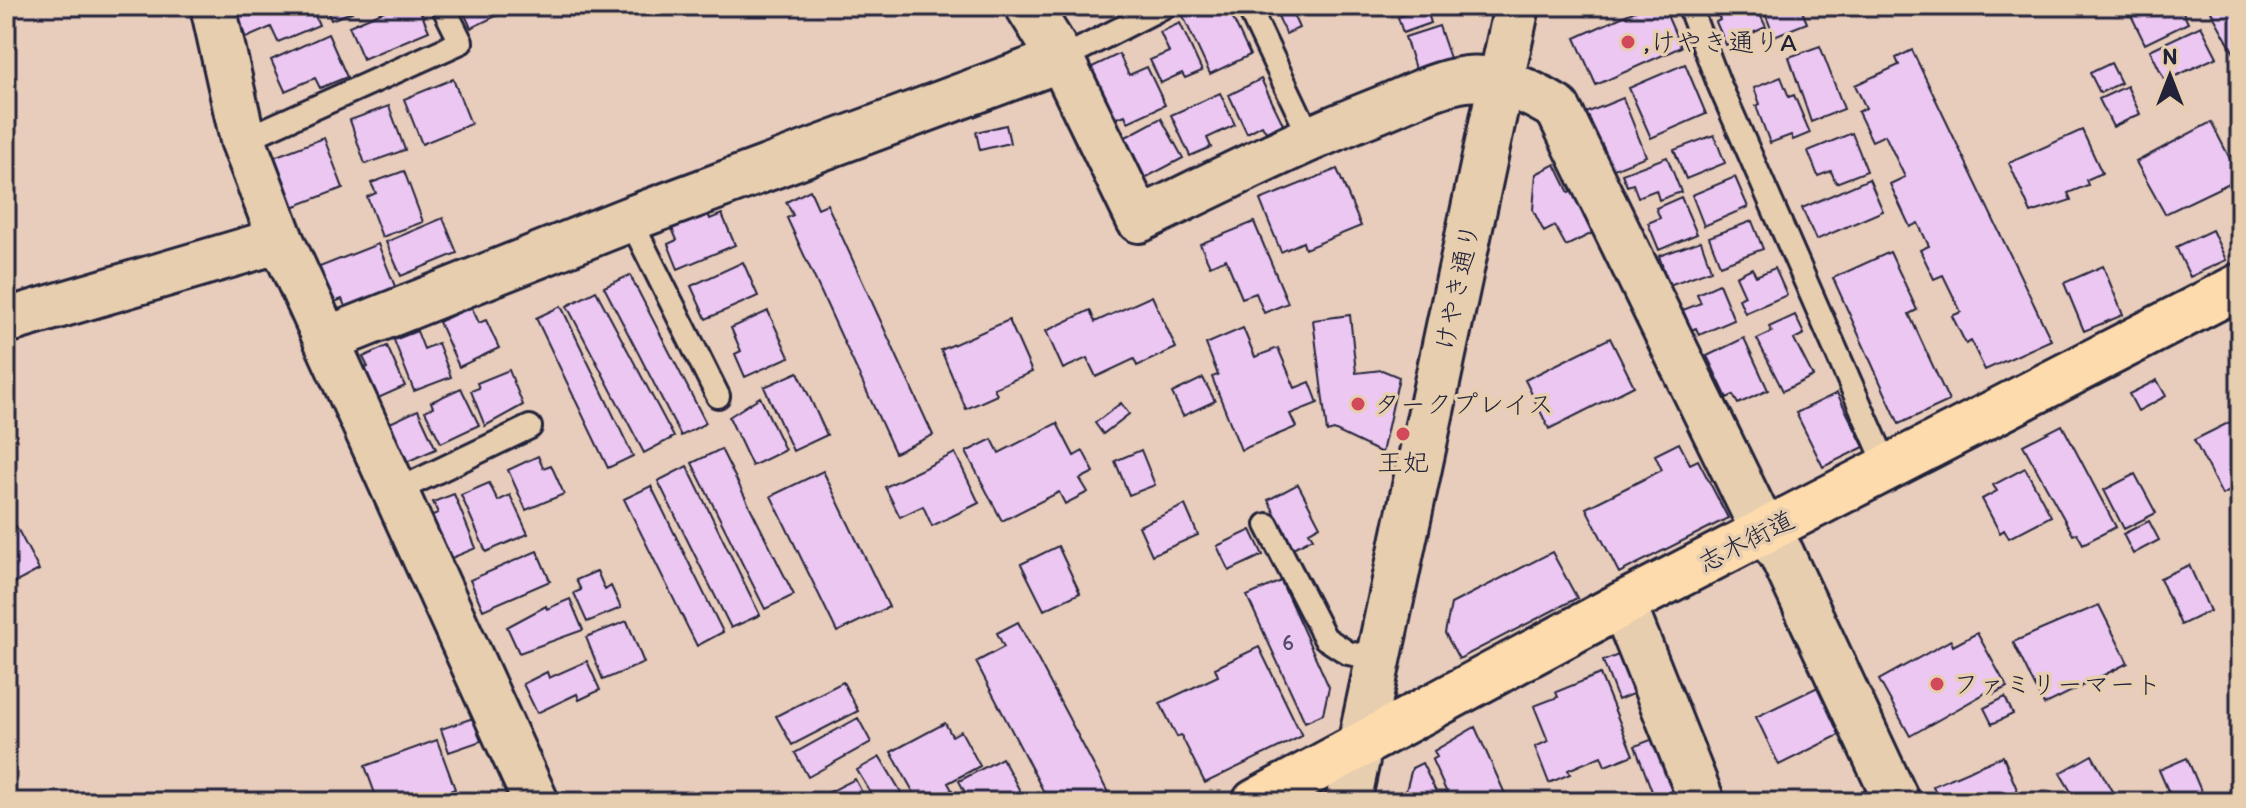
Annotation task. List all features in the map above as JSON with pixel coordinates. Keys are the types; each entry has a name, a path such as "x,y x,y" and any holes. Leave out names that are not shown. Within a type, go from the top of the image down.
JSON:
{"main road":[{"name":"志木街道","path":"1255,802 1623,604 2240,286"}],"street":[{"path":"213,6 243,140 281,240 536,802"},
{"path":"1028,6 1061,59 1139,220 1310,137 1435,88 1468,79 1500,83 1536,95 1558,109 1764,532 1781,553 1897,802"},
{"name":"けやき通り","path":"1348,802 1517,6"},
{"path":"328,339 630,219 1061,59"},
{"path":"6,321 281,240"},
{"path":"1623,604 1702,802"}],"lane":[{"path":"243,140 461,42 443,6"},
{"path":"1061,59 1165,6"},
{"path":"1248,6 1310,137"},
{"path":"1689,6 1719,84 1888,469"},
{"path":"630,219 718,396"},
{"path":"394,492 530,427"},
{"path":"1267,525 1325,638 1348,653 1379,659"}],"building":[{"path":"253,6 311,6 319,25 278,42 271,27 246,38 236,13"},
{"path":"325,6 352,6 349,7 352,12 331,20"},
{"path":"396,6 418,6 429,31 363,59 349,26"},
{"path":"461,6 514,6 515,7 471,28"},
{"path":"1204,6 1227,6 1250,55 1210,74 1183,16"},
{"name":",けやき通りA","path":"1646,6 1663,6 1681,47 1596,85 1575,38"},
{"path":"1729,6 1756,6 1766,27 1726,45 1716,22 1720,20 1717,12"},
{"path":"1762,6 1800,6 1807,23 1774,36"},
{"path":"2135,6 2180,6 2188,23 2145,44 2128,9"},
{"path":"2208,6 2240,6 2240,64"},
{"path":"1426,7 1431,23 1403,33 1398,17"},
{"path":"1291,10 1299,28 1286,34 1278,16"},
{"path":"1180,23 1202,71 1185,78 1182,73 1161,83 1150,60 1169,52 1160,32"},
{"path":"1439,26 1453,67 1418,78 1405,37"},
{"path":"2201,26 2217,57 2165,81 2150,50"},
{"path":"328,34 347,77 320,88 315,78 285,91 271,60"},
{"path":"1820,46 1844,109 1811,122 1789,57"},
{"path":"1912,50 2051,340 1985,370 1971,341 1966,344 1952,316 1961,312 1943,275 1934,279 1920,250 1929,246 1918,223 1910,227 1890,184 1905,177 1885,135 1872,141 1858,112 1866,108 1855,85 1899,65 1896,58"},
{"path":"1119,54 1129,75 1147,67 1165,105 1128,122 1125,115 1112,120 1088,69"},
{"path":"2111,63 2121,83 2100,93 2090,73"},
{"path":"1685,64 1706,114 1651,138 1629,88"},
{"path":"1781,77 1789,97 1794,95 1810,133 1793,140 1791,135 1770,143 1756,106 1760,104 1754,88"},
{"path":"453,79 471,124 422,144 404,99"},
{"path":"1261,79 1283,124 1266,132 1262,125 1247,133 1229,95"},
{"path":"2127,86 2140,114 2113,127 2099,99"},
{"path":"1220,93 1235,125 1207,138 1211,147 1190,156 1171,115"},
{"path":"1623,98 1646,156 1609,171 1586,113"},
{"path":"389,106 405,150 365,164 350,120"},
{"path":"1161,118 1183,158 1143,179 1122,139"},
{"path":"2211,122 2240,178 2165,214 2136,162"},
{"path":"1006,125 1010,143 980,150 976,132"},
{"path":"2082,130 2102,173 2086,180 2088,185 2068,193 2071,200 2031,213 2009,163"},
{"path":"1852,133 1867,171 1836,183 1831,171 1818,176 1808,151"},
{"path":"1714,135 1725,163 1686,179 1674,150"},
{"path":"324,138 343,188 290,208 271,158"},
{"path":"1667,157 1681,192 1659,200 1656,190 1638,197 1633,184 1627,186 1622,174"},
{"path":"1555,164 1569,193 1579,188 1599,230 1566,246 1555,226 1544,232 1533,210 1536,174"},
{"path":"1337,169 1361,226 1305,249 1303,242 1281,252 1260,200"},
{"path":"404,171 423,222 382,237 367,197 376,193 371,183"},
{"path":"1735,177 1748,207 1704,226 1692,195"},
{"path":"1869,179 1883,211 1816,240 1802,208"},
{"path":"810,190 818,208 827,204 933,435 895,453 787,218 793,215 786,202"},
{"path":"1681,197 1697,234 1659,250 1648,223 1660,218 1656,208"},
{"path":"707,211 710,219 722,214 735,245 678,269 668,244 677,240 671,226"},
{"path":"443,218 457,253 401,276 386,242"},
{"path":"1752,221 1763,249 1720,265 1709,237"},
{"path":"1254,222 1288,303 1264,313 1256,293 1242,298 1226,259 1210,266 1200,244"},
{"path":"2212,230 2226,260 2190,277 2176,247"},
{"path":"1701,241 1711,270 1669,285 1659,256"},
{"path":"378,244 396,289 346,309 342,299 327,305 312,270"},
{"path":"1890,252 1917,310 1909,314 1949,401 1899,424 1833,278"},
{"path":"743,262 758,296 706,319 691,286"},
{"path":"2103,266 2123,315 2084,331 2064,283"},
{"path":"1752,268 1756,276 1775,268 1787,295 1745,313 1739,299 1745,296 1736,276"},
{"path":"630,275 706,423 681,436 604,287"},
{"path":"1719,284 1734,320 1699,335 1696,328 1691,330 1683,310 1701,303 1697,294"},
{"path":"596,291 674,437 644,453 567,306"},
{"path":"1152,296 1176,348 1137,366 1134,359 1096,377 1087,358 1063,369 1046,331 1090,310 1095,322"},
{"path":"471,306 479,323 486,320 499,348 459,367 439,322"},
{"path":"561,306 633,456 608,468 536,318"},
{"path":"768,311 789,357 745,377 735,354 741,351 731,328"},
{"name":"タークプレイス","path":"1350,315 1356,373 1382,370 1399,377 1382,453 1334,430 1327,432 1313,320"},
{"path":"1795,315 1804,334 1794,339 1813,376 1783,391 1757,339 1772,332 1769,327"},
{"path":"1009,320 1032,372 994,388 997,395 966,409 941,350"},
{"path":"1243,328 1255,357 1278,348 1295,388 1310,382 1318,403 1290,414 1296,427 1241,450 1212,377 1218,375 1206,344"},
{"path":"417,331 424,349 438,343 451,377 414,391 394,340"},
{"path":"1610,338 1634,386 1549,429 1525,380"},
{"path":"1744,338 1768,390 1738,404 1733,395 1727,398 1707,356"},
{"path":"387,346 405,386 367,403 354,374 368,367 363,357"},
{"path":"509,370 523,405 485,426 471,391 479,388 477,383"},
{"path":"798,372 827,435 793,451 764,387"},
{"path":"1203,378 1215,401 1183,416 1172,393"},
{"path":"2157,380 2166,396 2138,411 2129,394"},
{"path":"461,388 479,425 441,443 425,411 433,407 431,402"},
{"path":"1837,393 1864,447 1823,467 1796,413"},
{"path":"760,397 785,450 752,466 729,417"},
{"path":"1121,403 1129,414 1103,434 1095,423"},
{"path":"418,410 436,449 395,467 380,434 393,428 390,423"},
{"path":"2240,417 2240,486 2222,495 2194,440"},
{"path":"1057,423 1074,456 1083,451 1094,472 1080,479 1088,492 1065,504 1059,492 1002,521 966,452 992,439 999,453"},
{"path":"2062,425 2116,527 2083,544 2077,533 2073,535 2023,445"},
{"path":"1679,443 1690,464 1698,460 1728,518 1619,573 1586,508 1662,470 1655,455"},
{"path":"721,449 794,595 765,609 692,463"},
{"path":"1141,450 1155,485 1129,495 1115,461"},
{"path":"955,453 979,503 932,526 923,506 900,517 885,487"},
{"path":"538,456 543,468 551,465 564,494 526,510 508,470"},
{"path":"687,466 760,615 731,628 658,481"},
{"path":"2025,468 2051,516 2009,538 2004,530 2000,533 1982,499 1997,491 1993,485"},
{"path":"823,471 889,607 837,632 771,496"},
{"path":"2135,474 2156,513 2124,529 2104,490"},
{"path":"489,483 498,501 510,495 528,534 486,552 461,495"},
{"path":"1298,484 1320,526 1309,532 1313,538 1293,548 1268,500"},
{"path":"651,486 723,632 697,646 624,499"},
{"path":"454,494 476,548 442,562 430,516 438,513 433,502"},
{"path":"1185,505 1198,535 1152,555 1139,526"},
{"path":"2149,521 2159,540 2133,554 2123,534"},
{"path":"16,526 39,570 11,585 6,575 6,531"},
{"path":"1251,530 1263,555 1229,571 1217,546"},
{"path":"1058,546 1080,593 1044,610 1021,564"},
{"path":"537,551 550,581 483,610 470,580"},
{"path":"1552,552 1577,598 1459,659 1445,633 1451,604"},
{"path":"2189,565 2210,611 2181,625 2160,578"},
{"path":"597,571 605,590 611,586 621,608 587,622 574,593 581,590 576,580"},
{"path":"1281,581 1329,687 1323,714 1305,722 1247,596"},
{"path":"570,599 583,630 519,653 507,627 546,606 547,609"},
{"path":"2099,605 2128,663 2044,705 2013,642"},
{"path":"627,621 644,663 603,680 586,637"},
{"path":"1018,622 1113,802 1049,802 976,662 1004,647 997,633"},
{"path":"1977,633 2007,687 1993,694 1991,690 1910,736 1879,680 1951,640 1953,646"},
{"path":"1259,647 1302,736 1205,783 1181,735 1177,737 1160,703 1218,676 1215,668"},
{"path":"1636,648 1647,688 1618,700 1603,661"},
{"path":"587,661 600,690 579,700 577,694 537,713 523,684 547,672 549,678"},
{"path":"1600,674 1633,755 1605,766 1601,756 1568,770 1570,774 1549,783 1535,747 1548,741 1534,706 1558,697 1556,692"},
{"path":"843,682 858,711 792,745 776,716"},
{"path":"1824,684 1847,731 1779,765 1756,717"},
{"path":"2005,697 2013,714 1992,724 1984,708"},
{"path":"473,718 481,741 449,752 441,729"},
{"path":"858,718 871,742 808,777 795,753"},
{"path":"945,723 952,736 961,731 980,766 948,783 952,790 930,802 919,802 891,752"},
{"path":"1475,727 1506,796 1501,798 1502,802 1451,802 1432,760 1437,757 1434,751"},
{"path":"1661,736 1678,802 1656,802 1635,746"},
{"path":"437,740 455,789 432,798 430,793 406,802 378,802 365,766"},
{"path":"2092,755 2114,795 2102,802 2077,802 2060,773"},
{"path":"2003,756 2021,799 2014,802 1940,802 1933,786"},
{"path":"880,757 901,792 884,802 876,802 857,770"},
{"path":"1002,758 1026,802 970,802 959,781"},
{"path":"2187,758 2204,798 2196,802 2173,802 2159,770"},
{"path":"1422,763 1441,802 1403,802 1412,768"},
{"path":"855,779 867,802 812,802 812,801"},
{"path":"1879,785 1886,802 1825,802 1843,794 1845,799"}],"place":[{"name":",けやき通りA","path":"1628,42"},
{"name":"タークプレイス","path":"1358,404"},
{"name":"王妃","path":"1403,434"},
{"name":"ファミリーマート","path":"1937,684"}]}
